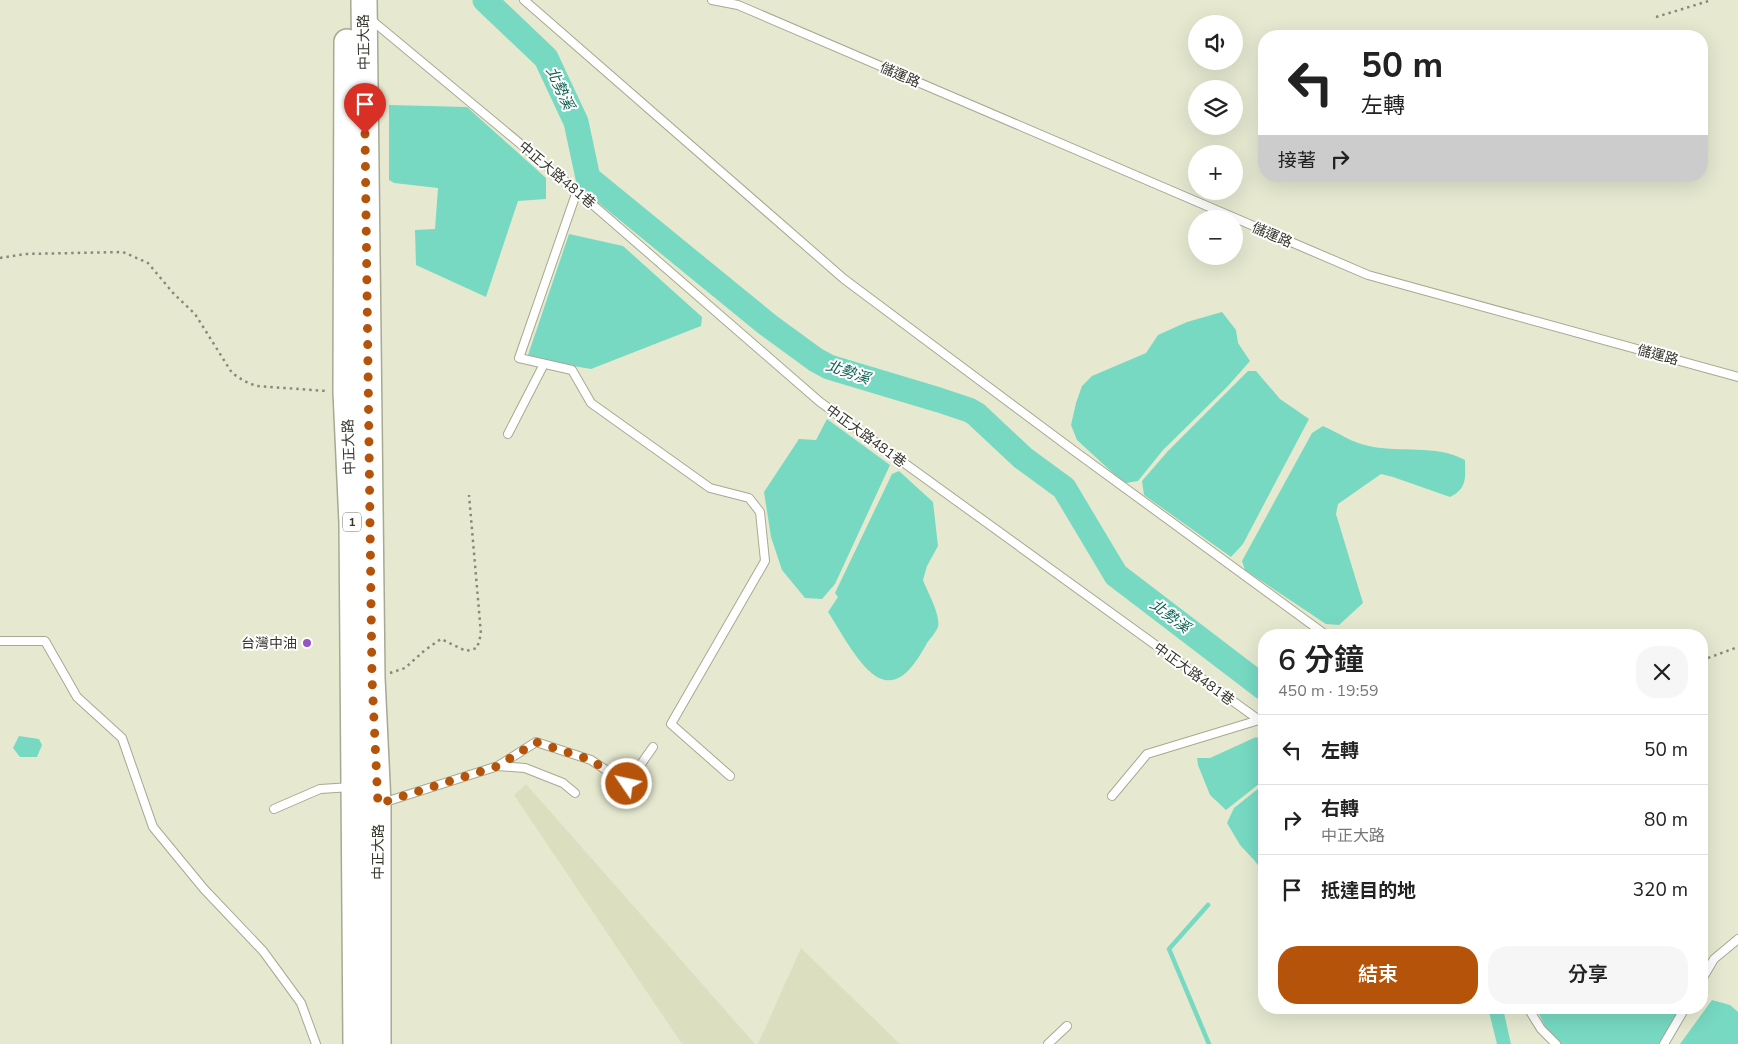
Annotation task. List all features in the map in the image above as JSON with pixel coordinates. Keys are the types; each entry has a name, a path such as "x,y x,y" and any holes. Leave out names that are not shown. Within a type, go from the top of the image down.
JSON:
{"main road":[{"name":"中正大路","path":"358,5 346,392 352,523 362,632 372,678 378,804 378,1044"},
{"name":"中正大路","path":"356,1044 354,787 362,632 358,5"}],"lane":[{"path":"524,0 844,279 1318,629"},
{"name":"儲運路","path":"712,0 738,5 1368,275 1738,377"},
{"name":"中正大路481巷","path":"358,5 577,191 820,402 1258,720 1146,754 1112,796"},
{"path":"577,191 519,358 572,370 591,403 710,488 749,498 760,512 765,561 671,724 730,776"},
{"path":"508,434 544,364"},
{"path":"0,641 45,641 77,697 122,738 153,827 204,889 263,951 301,1003 316,1044"},
{"path":"378,804 498,766 536,742 591,760 627,784 653,747"},
{"path":"498,766 525,768 563,782 575,793"},
{"path":"274,809 320,789 354,787"},
{"path":"1708,969 1714,959 1738,939"},
{"path":"1532,1014 1541,1029 1556,1044"},
{"path":"1664,1044 1682,1014"},
{"path":"1048,1044 1067,1026"}],"path":[{"path":"1656,17 1712,0"},
{"path":"0,258 25,254 124,252 148,262 174,294 195,314 232,372 244,381 256,386 346,392"},
{"path":"372,678 405,668 441,639 466,651 477,648 481,634 468,495"},
{"path":"1708,658 1738,647"}],"shaded area":[{"path":"526,784 755,1044 682,1044 514,795"},
{"path":"801,948 900,1044 758,1044"}],"water":[{"path":"389,105 467,107 546,178 546,199 518,201 486,297 416,265 415,230 435,229 438,188 394,183 389,180"},
{"path":"569,234 623,246 702,317 701,326 591,369 527,358"},
{"path":"1222,312 1236,330 1238,343 1250,361 1227,387 1163,450 1138,481 1126,483 1077,440 1071,425 1082,386 1092,376 1146,353 1158,335 1187,322"},
{"path":"1248,371 1256,371 1280,399 1309,419 1243,544 1231,557 1144,495 1142,481 1168,451"},
{"path":"827,419 890,465 835,584 822,599 805,598 782,570 771,537 764,492 799,439 816,440"},
{"path":"1323,426 1363,445 1381,448 1430,450 1454,455 1465,460 1463,486 1456,494 1450,497 1381,474 1338,504 1336,514 1363,603 1339,625 1326,624 1245,570 1242,561 1312,433"},
{"path":"899,471 933,502 938,546 927,566 923,580 936,610 938,627 908,671 895,679 887,680 879,678 872,673 858,658 828,612 838,597 835,593 892,474"},
{"path":"19,736 39,739 42,745 37,757 20,757 13,748"},
{"path":"1256,737 1258,738 1258,785 1226,810 1210,795 1198,765 1197,758 1210,758"},
{"path":"1258,789 1258,865 1240,845 1227,823 1234,808"},
{"path":"1712,1000 1730,1005 1738,1012 1738,1044 1680,1044 1702,1014 1708,1014 1708,1006"},
{"path":"1490,1014 1504,1014 1511,1044 1497,1044"},
{"path":"1539,1014 1684,1014 1665,1044 1554,1044"}],"waterway":[{"name":"北勢溪","path":"485,0 546,58 576,122 588,178 768,325 816,360 829,367 939,400 976,414 1023,458 1064,488 1116,575 1258,683"},
{"path":"1208,905 1169,949 1209,1044"}],"place":[{"name":"台灣中油","path":"307,643"}],"route":[{"path":"365,134 372,678 378,804 498,766 536,742 591,760 627,784"}]}
